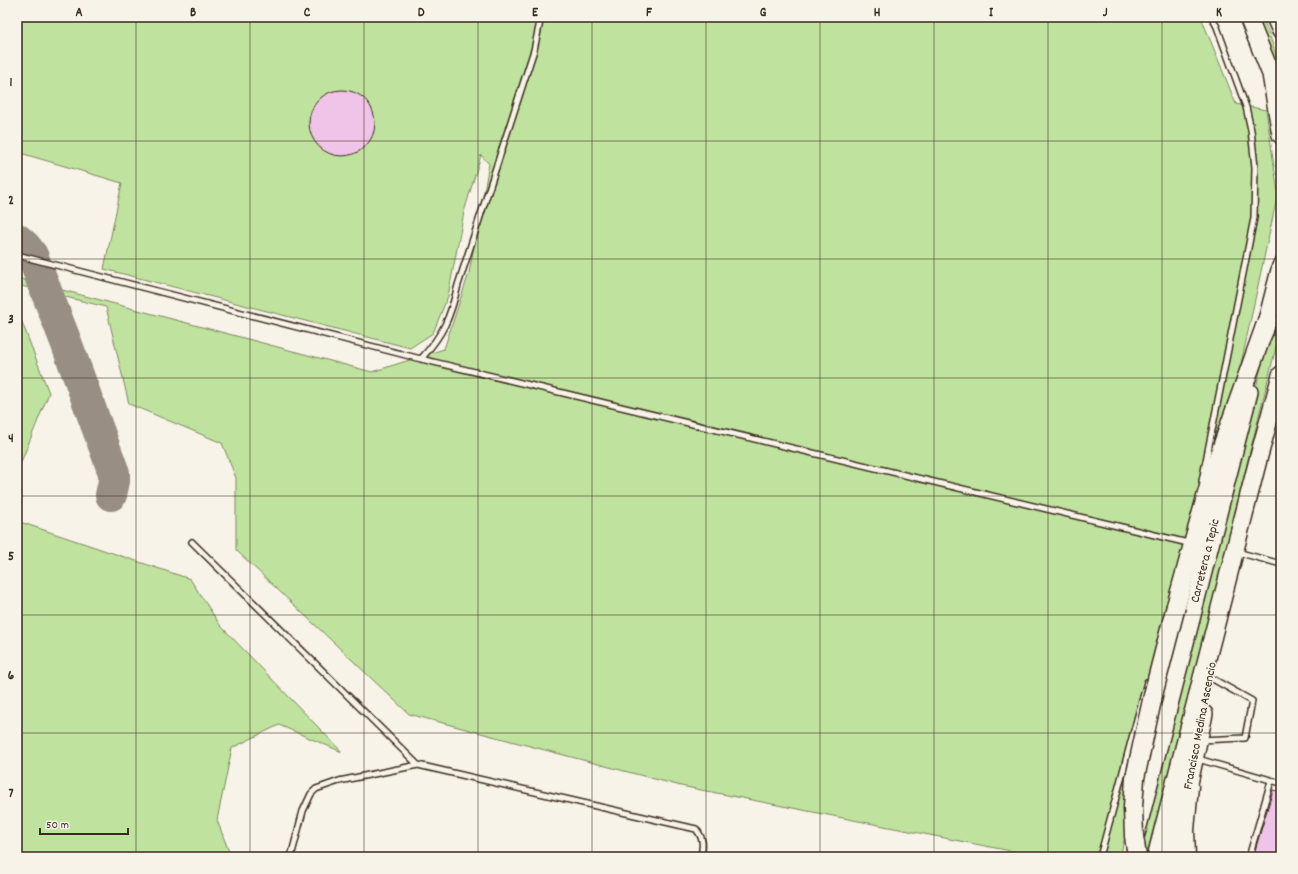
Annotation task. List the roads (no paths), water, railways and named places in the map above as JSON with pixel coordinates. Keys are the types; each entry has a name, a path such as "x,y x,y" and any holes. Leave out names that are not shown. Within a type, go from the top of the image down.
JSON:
{"highway":[{"path":"1248,17 1271,74 1281,135"},
{"path":"1275,17 1281,31"},
{"name":"Carretera a Tepic","path":"1130,857 1281,266"},
{"path":"1137,857 1133,815 1135,778 1154,691 1213,472 1268,318"},
{"name":"Carretera a Tepic","path":"1156,857 1223,594 1280,380"},
{"name":"Francisco Medina Ascencio","path":"1173,857 1211,678 1223,594"},
{"path":"1186,857 1185,830 1189,786"}],"lane":[{"path":"421,358 435,343 444,330 453,306 458,285 534,50 541,17"},
{"path":"1201,484 1254,218 1255,167 1251,130 1246,107 1212,17"},
{"path":"17,255 421,358 1184,542"},
{"path":"1182,550 1186,535"},
{"path":"192,542 418,765"},
{"path":"1234,552 1281,564"},
{"path":"1100,857 1149,676"},
{"path":"1199,740 1245,738 1252,701 1211,678"},
{"path":"1195,758 1281,784"},
{"path":"291,857 303,811 311,794 316,789 340,781 418,765 696,829 703,842 701,857"},
{"path":"1249,857 1271,781"}]}
